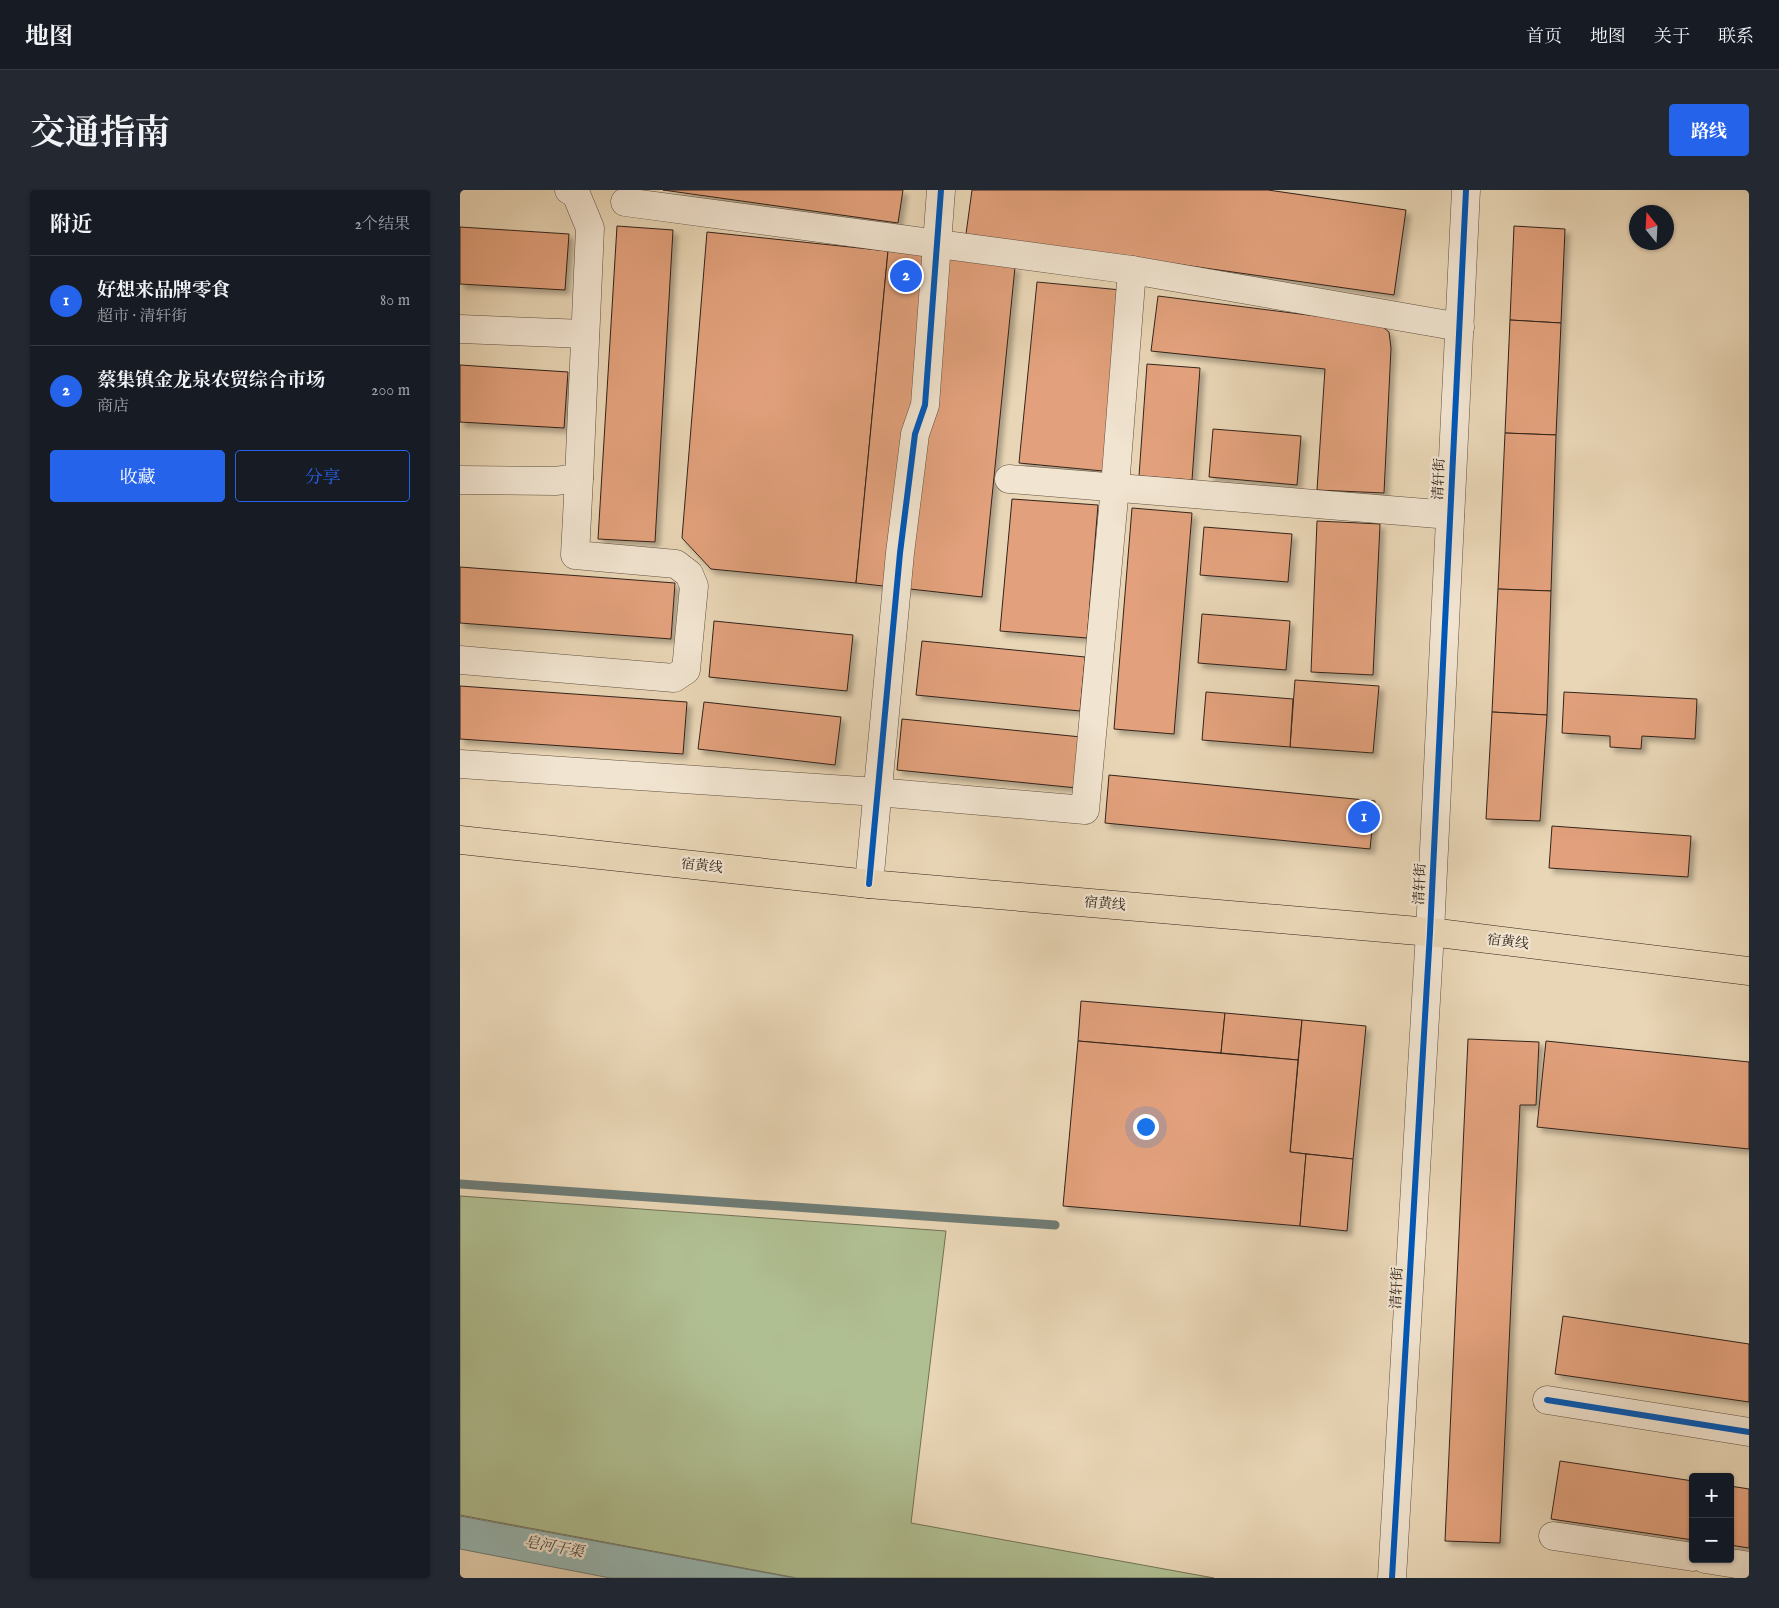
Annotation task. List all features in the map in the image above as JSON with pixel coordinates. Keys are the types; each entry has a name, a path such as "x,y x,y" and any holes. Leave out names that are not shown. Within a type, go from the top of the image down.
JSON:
{"main road":[{"name":"宿黄线","path":"460,840 869,884 1430,932 1749,971"}],"street":[{"path":"460,660 674,678 686,670 694,586 689,574 676,564 575,555 590,228 576,194 569,190"},
{"path":"869,884 906,495 915,434 925,405 941,190"},
{"name":"清轩街","path":"1392,1578 1430,932 1466,190"},
{"path":"625,202 1132,270 1460,327"},
{"path":"460,764 877,792 1085,810 1115,488 1132,270"},
{"path":"460,329 585,334"},
{"path":"460,480 555,481 579,478"},
{"path":"1009,479 1450,515"},
{"path":"1547,1400 1749,1432"},
{"path":"1553,1536 1689,1556"},
{"path":"1730,1563 1749,1566"}],"green space":[{"path":"460,1196 946,1231 911,1523 1214,1578 797,1578 460,1515"}],"water":[{"name":"皂河干渠","path":"460,1516 794,1578 610,1578 460,1549"}],"building":[{"path":"663,190 903,190 898,223"},
{"path":"972,190 1268,190 1406,210 1394,295 966,234"},
{"path":"617,226 673,230 655,542 598,539"},
{"path":"1514,226 1565,229 1561,323 1510,320"},
{"path":"460,227 569,234 565,290 460,284"},
{"path":"707,232 888,251 856,583 711,569 682,538"},
{"path":"888,251 1015,267 982,597 856,583"},
{"path":"1037,282 1121,290 1103,471 1019,463"},
{"path":"1158,296 1379,324 1389,332 1391,348 1384,493 1317,490 1325,369 1151,351"},
{"path":"1510,320 1561,323 1556,435 1505,433"},
{"path":"1147,364 1200,368 1192,480 1139,476"},
{"path":"460,365 568,372 564,428 460,422"},
{"path":"1213,429 1301,436 1297,485 1209,477"},
{"path":"1505,433 1556,435 1551,591 1498,589"},
{"path":"1012,499 1098,505 1087,638 1000,631"},
{"path":"1132,508 1192,513 1174,734 1114,729"},
{"path":"1317,521 1380,524 1373,675 1311,672"},
{"path":"1204,527 1292,534 1288,582 1200,575"},
{"path":"460,567 675,583 671,639 460,623"},
{"path":"1498,589 1551,591 1547,715 1492,712"},
{"path":"1202,614 1290,621 1286,670 1198,663"},
{"path":"714,621 853,635 847,691 709,677"},
{"path":"922,641 1085,657 1080,711 916,695"},
{"path":"1295,680 1379,686 1373,753 1290,747"},
{"path":"460,686 687,702 683,754 460,739"},
{"path":"1206,692 1293,699 1290,747 1202,740"},
{"path":"1564,692 1697,699 1695,739 1642,736 1641,749 1610,747 1610,736 1562,733"},
{"path":"704,702 841,717 835,765 698,749"},
{"path":"1492,712 1547,715 1540,821 1486,819"},
{"path":"902,719 1081,737 1077,788 897,770"},
{"path":"1109,775 1375,801 1370,849 1105,823"},
{"path":"1552,826 1691,836 1688,877 1549,868"},
{"path":"1081,1001 1225,1013 1221,1053 1078,1041"},
{"path":"1225,1013 1302,1020 1298,1060 1221,1053"},
{"path":"1302,1020 1366,1026 1353,1159 1290,1152"},
{"path":"1468,1039 1539,1042 1536,1105 1520,1105 1500,1543 1445,1541"},
{"path":"1078,1041 1298,1060 1290,1152 1306,1154 1300,1226 1063,1206"},
{"path":"1546,1041 1749,1062 1749,1149 1537,1127"},
{"path":"1306,1154 1353,1159 1347,1231 1300,1226"},
{"path":"1563,1316 1749,1344 1749,1402 1555,1374"},
{"path":"1560,1461 1689,1480 1689,1539 1551,1519"},
{"path":"1734,1487 1749,1489 1749,1548 1734,1546"}],"waterway":[{"path":"460,1184 1055,1225"}],"cycle path":[{"path":"869,884 900,553 915,434 925,405 941,190"},
{"path":"1392,1578 1430,932 1466,190"},
{"path":"1547,1400 1749,1432"}],"place":[{"name":"蔡集镇金龙泉农贸综合市场","path":"906,276"},
{"name":"好想来品牌零食","path":"1364,817"}]}
